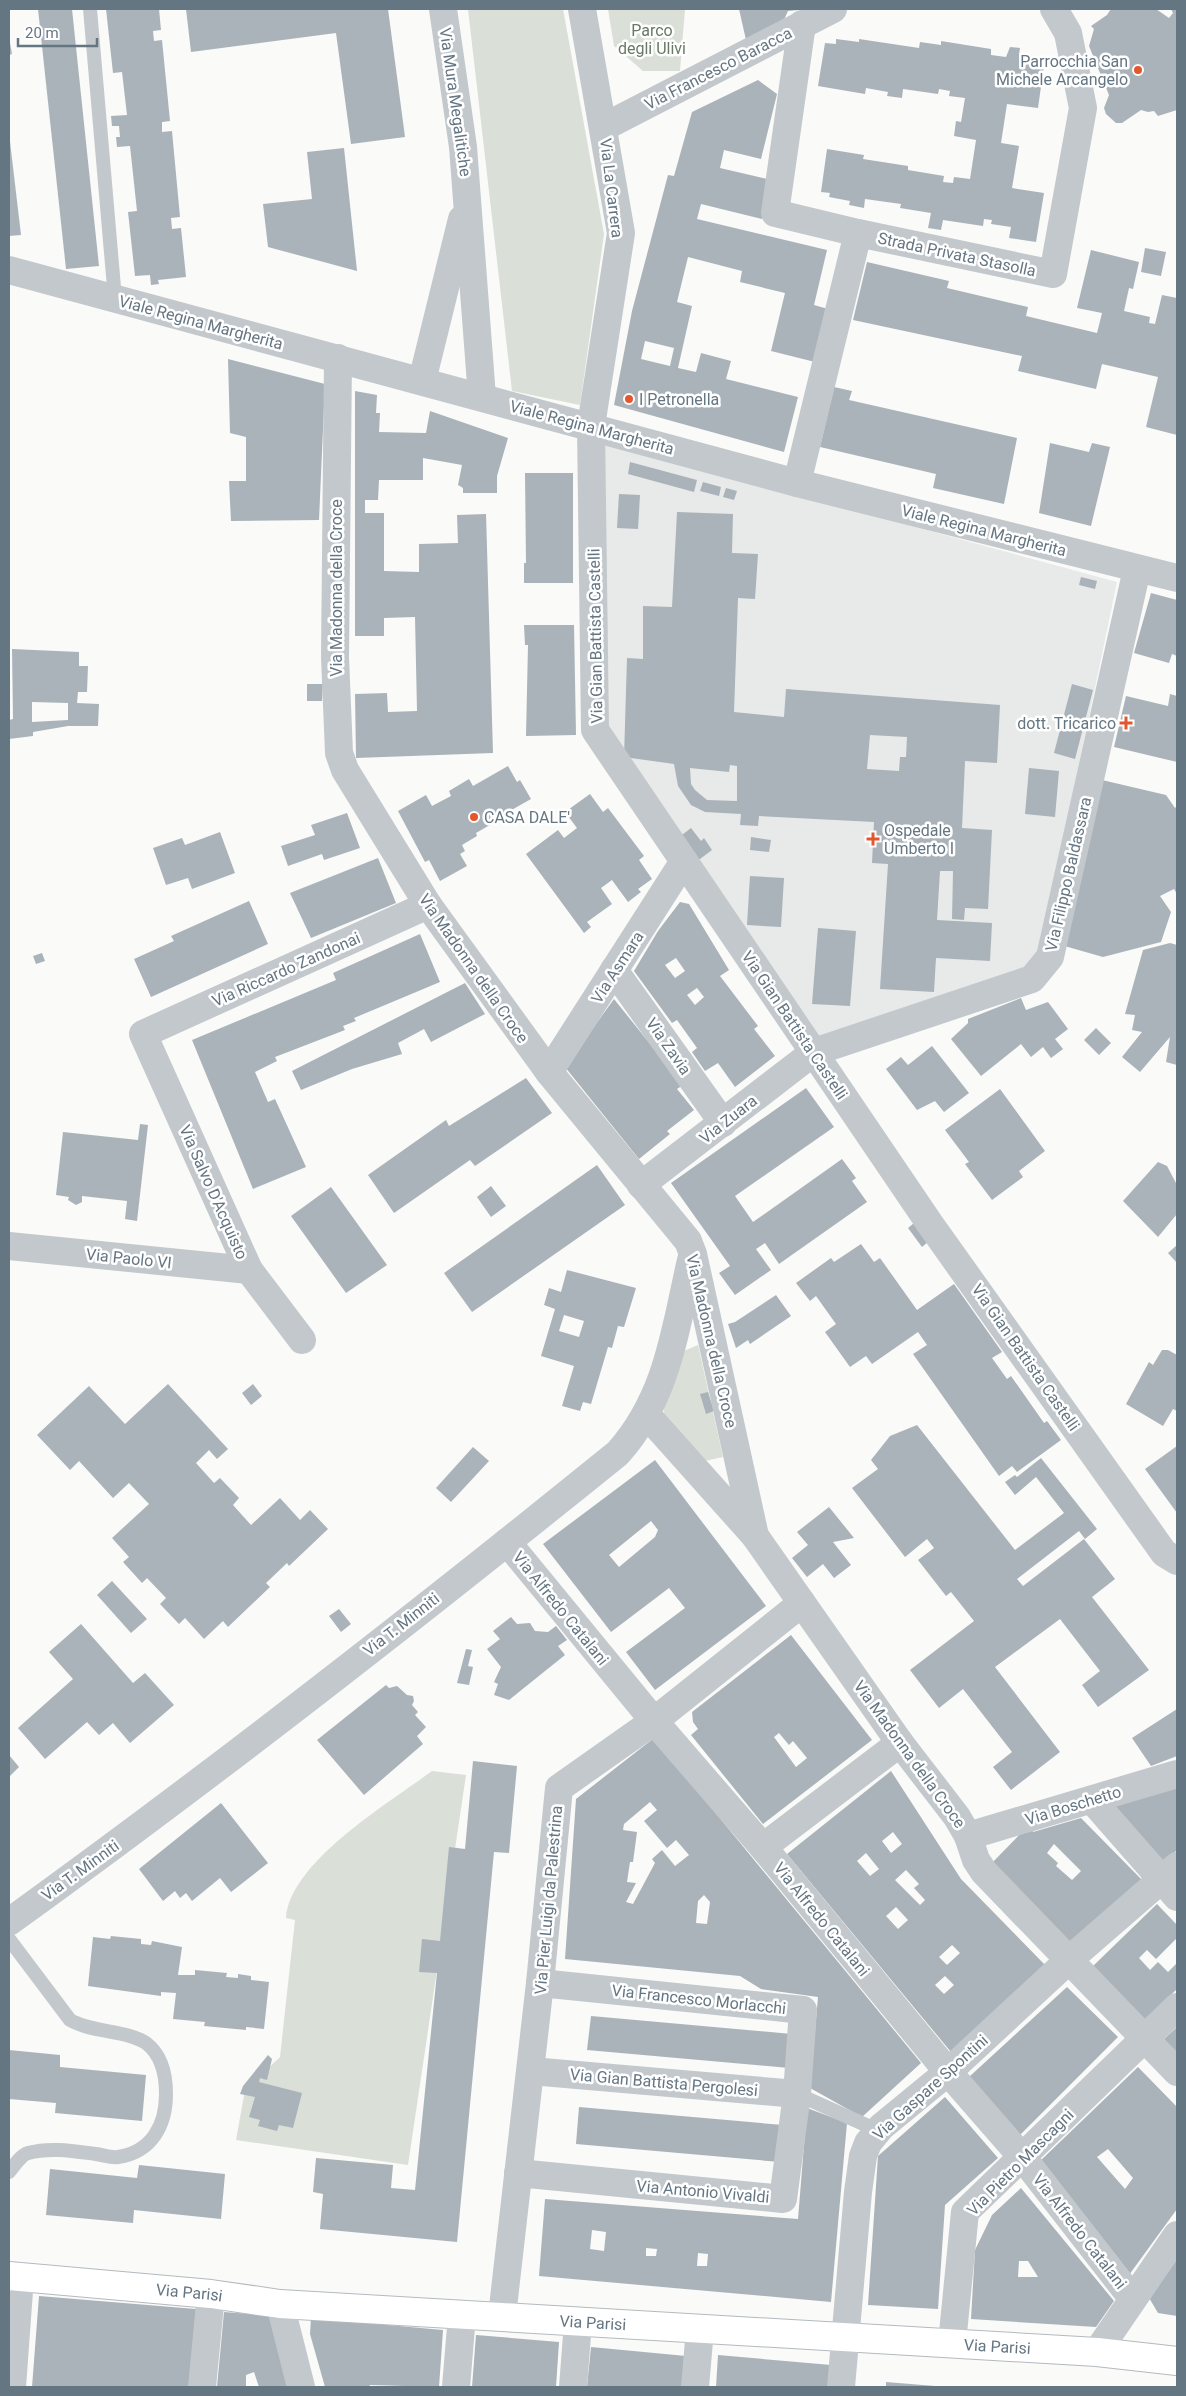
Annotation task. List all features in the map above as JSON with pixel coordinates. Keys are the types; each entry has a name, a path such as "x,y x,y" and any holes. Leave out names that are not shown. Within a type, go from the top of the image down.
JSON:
{"street":[{"name":"Via Mura Megalitiche","path":"442,9 463,147 468,195 482,397"},
{"name":"Via La Carrera","path":"582,9 621,233 591,426"},
{"name":"Via Francesco Baracca","path":"604,127 833,9"},
{"name":"Strada Privata Stasolla","path":"802,24 775,213 858,233 1053,274 1083,108 1068,33 1054,9"},
{"path":"422,381 468,195"},
{"name":"Strada Privata Stasolla","path":"797,483 858,233"},
{"name":"Viale Regina Margherita","path":"9,270 797,483 1177,578"},
{"name":"Via Madonna della Croce","path":"338,358 335,657 339,753 345,770 428,905 549,1072 688,1241 693,1254 755,1536"},
{"name":"Via Gian Battista Castelli","path":"591,426 595,730 930,1224 1164,1553 1177,1560"},
{"name":"Via Filippo Baldassara","path":"814,1052 1032,979 1050,957 1137,569"},
{"name":"Via Asmara","path":"549,1072 684,861"},
{"name":"Via Riccardo Zandonai","path":"143,1034 428,905"},
{"name":"Via Zavia","path":"614,970 723,1123"},
{"name":"Via Salvo D'Acquisto","path":"143,1034 249,1270 302,1340"},
{"name":"Via Zuara","path":"641,1185 814,1052"},
{"name":"Via Paolo VI","path":"9,1246 249,1270"},
{"name":"Via T. Minniti","path":"9,1922 113,1847 507,1542 618,1453 632,1437 658,1392 670,1353 693,1254"},
{"name":"Via Madonna della Croce","path":"646,1414 755,1536 900,1742 957,1817 968,1836 976,1860 984,1872 1177,2072"},
{"name":"Via Alfredo Catalani","path":"507,1542 948,2072 1023,2158 1132,2298"},
{"name":"Via Pier Luigi da Palestrina","path":"502,2316 540,1983 559,1788 654,1721 802,1603"},
{"path":"762,1847 900,1742"},
{"name":"Via Boschetto","path":"968,1836 1177,1774"},
{"path":"1092,1800 1172,1881"},
{"name":"Via Gaspare Spontini","path":"842,2387 858,2192 863,2156 868,2143 877,2130 948,2072 1070,1959 1172,1881"},
{"name":"Via Francesco Morlacchi","path":"540,1983 803,2010 797,2094"},
{"name":"Via Pietro Mascagni","path":"952,2343 965,2212 1177,2007"},
{"name":"Via Gian Battista Pergolesi","path":"530,2071 797,2094"},
{"name":"Via Antonio Vivaldi","path":"518,2173 783,2199 797,2094"},
{"path":"1096,2352 1177,2235"},
{"path":"12,2387 15,2276"},
{"name":"Via Parisi","path":"15,2276 211,2294 280,2304 1096,2352 1177,2361"},
{"path":"202,2387 211,2294"},
{"path":"280,2304 301,2387"},
{"path":"456,2387 462,2315"},
{"path":"573,2387 578,2322"},
{"path":"695,2387 700,2329"}],"lane":[{"path":"90,9 116,299"},
{"path":"9,1939 70,2020 84,2028 134,2037 146,2044 157,2056 166,2074 166,2103 163,2122 156,2137 140,2150 118,2157 58,2149 25,2154 9,2172"},
{"path":"797,2094 877,2130"}],"shaded area":[{"name":"Ospedale Umberto I","path":"605,442 1117,582 1040,952 1027,969 816,1043 607,726"}],"green space":[{"path":"468,9 563,9 604,234 580,405 512,391"},
{"name":"Parco degli Ulivi","path":"608,9 685,9 680,71 643,71 614,46"},
{"path":"698,1345 723,1457 700,1462 664,1417 663,1398 679,1353"},
{"path":"432,1771 466,1775 408,2165 236,2140 245,2090 280,2057 295,1920 286,1918 292,1897 304,1876 344,1835"}],"building":[{"path":"38,9 72,9 99,266 66,269"},
{"path":"106,9 159,9 161,30 153,31 154,41 162,40 170,121 162,122 162,132 172,131 180,217 171,218 172,229 181,228 186,277 158,280 159,284 151,285 150,275 135,276 128,212 137,211 130,146 117,147 116,137 120,137 119,126 112,126 111,116 127,115 122,72 113,73"},
{"path":"186,9 388,9 405,137 351,144 336,33 191,52"},
{"path":"739,9 799,10 788,11 783,22 746,40"},
{"name":"Parrocchia San Michele Arcangelo","path":"1111,9 1156,9 1169,18 1173,13 1171,9 1177,9 1177,110 1158,116 1154,111 1141,110 1122,123 1116,123 1106,114 1104,108 1109,95 1089,46 1094,29 1091,26 1107,15"},
{"path":"9,37 12,54 9,55"},
{"path":"836,39 859,42 859,39 919,48 920,42 941,45 941,41 991,49 991,55 1006,57 1010,47 1020,48 1019,54 1045,58 1038,108 1007,104 1001,143 1019,146 1012,188 1044,193 1036,242 1009,238 1011,227 991,224 992,220 984,219 983,226 943,220 941,230 928,228 931,213 900,208 901,204 865,199 864,208 849,205 850,201 829,197 830,193 821,192 827,149 864,155 863,159 908,166 908,170 944,176 943,182 953,183 954,177 970,179 976,140 954,136 956,121 961,122 965,98 949,96 950,91 939,89 938,94 903,89 902,98 887,96 888,92 866,88 865,94 818,86 825,43 836,44"},
{"path":"758,80 777,94 761,159 724,150 720,168 772,180 762,219 701,204 697,219 827,250 814,305 828,309 815,362 771,351 785,293 740,282 742,271 688,257 677,302 692,306 678,368 696,372 701,353 731,361 726,379 798,397 784,452 614,405 632,311 668,175 674,176 692,112","holes":["645,341 674,348 670,366 641,359"]},
{"path":"9,133 21,235 9,236"},
{"path":"344,148 357,271 268,247 263,204 312,199 307,152"},
{"path":"1145,248 1166,252 1161,276 1141,272"},
{"path":"1091,250 1139,262 1133,289 1129,288 1124,311 1150,317 1149,323 1155,324 1162,295 1177,298 1177,435 1146,427 1158,377 1102,364 1096,389 1018,371 1022,356 853,320 867,262 949,281 947,288 1028,307 1026,316 1097,333 1102,313 1077,308"},
{"path":"228,359 325,384 319,520 231,521 229,481 246,481 246,437 230,433"},
{"path":"834,387 852,391 849,400 1017,438 1004,504 933,488 936,474 820,447"},
{"path":"355,391 377,395 376,413 380,413 379,432 426,433 430,411 508,438 497,476 497,493 463,493 463,488 458,485 462,465 423,458 423,480 379,480 378,500 365,500 365,513 384,513 384,571 419,572 419,544 458,543 457,515 486,514 493,753 356,758 355,694 387,693 388,712 417,711 415,617 384,618 384,636 355,636"},
{"path":"1050,443 1089,452 1092,443 1110,447 1091,526 1039,513"},
{"path":"630,462 697,480 694,492 628,474"},
{"path":"525,473 573,473 573,583 524,583 524,563 526,563"},
{"path":"703,482 721,487 719,496 700,491"},
{"path":"726,488 737,491 734,500 723,497"},
{"path":"619,494 640,495 638,529 617,528"},
{"path":"677,512 733,514 732,553 758,554 755,599 738,598 734,712 784,717 786,689 1000,705 997,763 965,761 962,828 992,830 988,909 965,908 964,920 952,919 953,871 940,871 937,920 992,923 990,961 936,958 934,992 880,989 888,864 872,863 874,822 759,816 758,826 740,825 741,814 705,812 691,805 678,786 674,764 624,757 627,658 643,659 643,606 672,607","holes":["870,735 907,737 906,757 900,757 899,771 867,769","730,765 737,766 737,801 707,800 691,784 690,768 729,772"]},
{"path":"1081,577 1097,581 1095,589 1079,585"},
{"path":"1151,593 1177,600 1177,656 1172,654 1169,663 1134,653"},
{"path":"524,625 574,625 576,735 526,736 528,645 525,645"},
{"path":"12,649 79,652 79,666 88,666 87,692 78,692 77,703 99,704 98,726 68,726 33,732 33,736 9,739 9,720 13,719","holes":["32,702 68,703 68,720 32,722"]},
{"path":"307,684 323,684 322,701 307,701"},
{"path":"1072,684 1093,690 1075,759 1054,753"},
{"path":"1170,694 1177,696 1177,762 1114,747 1126,696 1168,706"},
{"path":"508,766 517,782 520,780 531,799 501,816 502,818 476,833 477,836 462,845 465,851 460,854 467,866 440,881 429,860 425,862 398,811 426,795 432,806 451,796 449,791 469,779 473,786"},
{"path":"1029,768 1059,771 1055,817 1025,814"},
{"path":"1102,780 1166,795 1175,808 1177,806 1177,894 1174,889 1160,896 1171,912 1161,942 1103,957 1061,945"},
{"path":"590,794 603,812 608,808 644,856 639,860 652,879 638,889 641,892 628,902 612,880 601,888 612,904 587,922 591,927 584,933 526,854 558,830 564,838 577,828 565,812"},
{"path":"347,813 360,848 324,860 322,854 288,866 281,846 315,835 311,825"},
{"path":"691,828 701,841 704,838 712,850 696,862 678,838"},
{"path":"220,832 235,873 192,889 188,878 166,885 153,848 182,838 185,845"},
{"path":"751,837 771,840 769,852 750,850"},
{"path":"378,858 396,903 311,938 290,893"},
{"path":"750,876 784,878 781,927 747,925"},
{"path":"249,901 268,944 151,997 134,959 174,941 171,936"},
{"path":"680,902 689,904 729,970 720,976 758,1026 754,1029 775,1056 735,1087 718,1063 705,1071 692,1052 697,1048 677,1020 672,1023 634,971 658,931","holes":["676,958 685,971 675,978 665,965","697,988 704,997 695,1005 687,995"]},
{"path":"818,928 856,931 850,1006 812,1004"},
{"path":"420,934 440,982 354,1018 356,1021 343,1026 345,1030 275,1057 277,1061 255,1072 268,1102 275,1099 306,1167 253,1189 192,1040 336,980 333,973"},
{"path":"1170,943 1177,945 1177,1065 1166,1062 1170,1037 1140,1072 1122,1057 1142,1032 1132,1030 1135,1015 1125,1014 1143,950"},
{"path":"42,953 45,961 36,964 33,956"},
{"path":"465,983 485,1014 431,1042 424,1029 398,1043 402,1054 352,1069 301,1090 292,1071"},
{"path":"1021,998 1026,1010 1048,1002 1068,1029 1055,1039 1063,1049 1051,1058 1043,1047 1031,1057 1021,1044 981,1076 951,1039 968,1023 968,1019"},
{"path":"614,999 683,1085 677,1089 694,1110 667,1131 670,1134 639,1159 565,1067"},
{"path":"1096,1028 1111,1043 1099,1055 1084,1040"},
{"path":"932,1046 969,1093 944,1112 935,1101 917,1110 886,1069 901,1057 908,1065"},
{"path":"526,1078 552,1113 475,1166 470,1160 394,1213 368,1175 446,1120 449,1126"},
{"path":"806,1088 834,1127 735,1196 753,1222 842,1159 856,1178 852,1181 867,1202 779,1264 765,1243 756,1249 771,1270 735,1295 719,1273 730,1266 671,1183"},
{"path":"1000,1089 1045,1151 1019,1171 1023,1177 992,1200 965,1164 969,1162 945,1130"},
{"path":"140,1124 148,1125 137,1221 125,1219 127,1201 82,1196 82,1202 76,1205 68,1200 69,1197 56,1195 63,1132 138,1140"},
{"path":"1158,1162 1167,1166 1177,1185 1177,1214 1158,1237 1123,1201"},
{"path":"597,1165 625,1205 472,1312 444,1273"},
{"path":"491,1186 506,1206 491,1217 477,1197"},
{"path":"331,1187 387,1265 346,1293 291,1216"},
{"path":"914,1223 928,1242 922,1247 908,1228"},
{"path":"861,1244 874,1262 880,1258 917,1310 954,1284 1002,1352 992,1358 1007,1379 1011,1376 1044,1423 1047,1421 1061,1440 1017,1472 1012,1466 999,1476 913,1354 927,1345 918,1332 872,1364 866,1356 850,1367 825,1332 836,1324 816,1296 810,1301 796,1283 831,1258 834,1262"},
{"path":"1177,1245 1177,1263 1168,1253"},
{"path":"567,1270 636,1288 624,1327 618,1326 612,1348 608,1347 591,1404 583,1402 580,1411 562,1406 574,1366 541,1356 555,1309 544,1305 549,1288 561,1292","holes":["564,1315 584,1321 579,1337 559,1331"]},
{"path":"776,1295 791,1316 750,1344 748,1340 736,1348 728,1324 735,1322"},
{"path":"1162,1350 1168,1350 1177,1355 1177,1411 1173,1409 1163,1426 1126,1404 1149,1362 1153,1365"},
{"path":"168,1384 228,1449 217,1459 209,1450 196,1463 214,1483 220,1478 239,1498 233,1505 251,1525 280,1498 300,1520 310,1510 328,1529 289,1566 287,1563 266,1583 270,1587 228,1627 223,1621 204,1639 185,1618 179,1624 160,1604 166,1598 147,1578 142,1583 123,1562 129,1557 112,1538 149,1504 129,1483 113,1498 79,1461 70,1470 37,1435 89,1386 125,1424"},
{"path":"253,1384 262,1396 251,1405 242,1393"},
{"path":"708,1392 714,1411 706,1414 700,1394"},
{"path":"917,1425 1015,1550 1064,1513 1036,1477 1015,1495 1005,1482 1015,1475 1017,1477 1041,1458 1097,1529 1085,1539 1079,1531 1017,1579 1023,1586 1084,1539 1115,1579 1092,1597 1149,1670 1098,1707 1082,1685 1100,1671 1060,1619 995,1667 1060,1752 1011,1790 993,1767 1012,1752 963,1689 939,1708 910,1670 974,1621 951,1592 946,1596 918,1560 934,1548 927,1539 905,1557 852,1488 878,1469 871,1460 890,1436"},
{"path":"1177,1446 1177,1513 1145,1469"},
{"path":"473,1447 489,1461 451,1502 436,1488"},
{"path":"655,1460 766,1606 655,1690 626,1652 685,1608 669,1588 611,1632 543,1544","holes":["651,1521 658,1530 655,1537 619,1567 609,1555"]},
{"path":"829,1507 854,1538 833,1542 851,1565 834,1578 823,1564 807,1577 792,1558 808,1545 797,1532"},
{"path":"112,1581 147,1619 131,1633 97,1595"},
{"path":"339,1609 351,1624 341,1632 329,1616"},
{"path":"511,1617 517,1624 530,1623 535,1631 548,1632 556,1626 567,1640 558,1646 565,1655 509,1700 494,1695 498,1684 494,1682 501,1667 487,1649 500,1639 493,1631"},
{"path":"81,1624 133,1683 145,1673 174,1705 130,1743 113,1723 99,1735 87,1722 45,1759 18,1728 73,1679 49,1652"},
{"path":"791,1635 872,1740 763,1824 691,1735 698,1729 693,1722 692,1712","holes":["779,1733 789,1745 793,1741 807,1758 796,1767 774,1737"]},
{"path":"466,1649 472,1650 468,1666 473,1667 469,1685 457,1683"},
{"path":"386,1685 389,1688 397,1686 407,1695 413,1696 414,1701 412,1705 418,1712 415,1715 426,1727 417,1736 423,1744 364,1795 317,1740"},
{"path":"1177,1709 1177,1756 1151,1766 1132,1738"},
{"path":"654,1738 921,2063 862,2117 810,2088 818,1997 761,1989 740,1976 565,1959 576,1799","holes":["650,1802 657,1810 644,1821 667,1848 676,1840 689,1855 675,1866 662,1850 652,1859 655,1863 633,1904 626,1902 636,1883 627,1882 630,1862 633,1862 637,1832 623,1830 624,1824","704,1895 710,1902 707,1924 696,1923 698,1901"]},
{"path":"9,1755 19,1767 9,1777"},
{"path":"473,1761 517,1766 509,1853 494,1852 457,2242 320,2229 323,2194 313,2192 316,2158 393,2165 391,2188 415,2190 437,1973 419,1972 422,1939 440,1941 449,1847 465,1849"},
{"path":"891,1771 961,1879 1047,1967 951,2052 787,1854","holes":["893,1832 902,1844 891,1853 882,1841","866,1853 879,1869 870,1876 857,1861","906,1870 919,1884 914,1888 925,1900 920,1905 895,1880","896,1907 908,1920 898,1929 886,1916","952,1945 960,1953 947,1965 939,1957","945,1976 954,1985 944,1994 935,1985"]},
{"path":"1177,1781 1177,1850 1163,1863 1110,1806"},
{"path":"221,1803 268,1863 231,1892 220,1878 192,1901 186,1893 180,1898 175,1891 163,1901 139,1869"},
{"path":"1081,1818 1143,1881 1071,1946 990,1865 1023,1831 1032,1828 1033,1832","holes":["1054,1844 1081,1871 1072,1880 1056,1866 1058,1863 1047,1853"]},
{"path":"1157,1904 1177,1925 1177,1938 1156,1959 1147,1950 1139,1958 1150,1970 1158,1962 1168,1972 1177,1963 1177,1989 1143,2022 1091,1968"},
{"path":"111,1936 141,1939 141,1944 151,1945 152,1941 182,1947 178,1975 195,1975 195,1970 227,1973 226,1977 238,1978 238,1974 251,1976 251,1980 269,1982 264,2029 246,2027 246,2030 204,2026 205,2022 173,2019 176,1993 161,1992 161,1996 88,1986 93,1937 110,1939"},
{"path":"1067,1987 1118,2037 1019,2136 969,2077"},
{"path":"591,2016 792,2034 789,2068 587,2050"},
{"path":"1177,2027 1177,2059 1161,2042"},
{"path":"9,2050 60,2055 60,2067 146,2075 142,2121 55,2113 56,2103 9,2099"},
{"path":"268,2055 272,2059 267,2080 260,2078 259,2082 302,2093 293,2128 279,2125 277,2131 258,2126 260,2120 249,2117 255,2097 240,2094 243,2086"},
{"path":"1138,2067 1177,2107 1177,2209 1129,2275 1037,2164","holes":["1108,2149 1133,2178 1125,2189 1097,2157"]},
{"path":"945,2097 998,2158 945,2205 938,2309 868,2305 878,2156"},
{"path":"579,2107 783,2125 780,2162 576,2144"},
{"path":"807,2108 847,2123 831,2302 539,2276 545,2199 798,2219","holes":["592,2230 606,2232 604,2251 590,2249","646,2248 657,2249 656,2256 646,2256","698,2253 708,2254 707,2266 697,2266"]},
{"path":"139,2165 225,2174 221,2219 134,2210 133,2223 46,2215 50,2169 137,2178"},
{"path":"1021,2188 1114,2301 1096,2327 971,2319 975,2250 992,2215","holes":["1019,2261 1028,2261 1038,2277 1018,2277"]},
{"path":"1177,2254 1177,2316 1158,2313 1148,2296"},
{"path":"39,2296 196,2309 189,2387 32,2387"},
{"path":"224,2312 276,2316 295,2387 259,2387 254,2372 246,2375 246,2387 217,2387"},
{"path":"311,2318 443,2330 439,2387 370,2385 369,2387 325,2387 310,2334"},
{"path":"476,2335 559,2342 556,2387 472,2387"},
{"path":"591,2347 686,2356 683,2387 587,2387"},
{"path":"718,2355 831,2365 829,2387 716,2387"},
{"path":"886,2382 935,2386 935,2387 886,2387"}],"place":[{"name":"Parrocchia San Michele Arcangelo","path":"1138,70"},
{"name":"I Petronella","path":"629,399"},
{"name":"dott. Tricarico","path":"1126,723"},
{"name":"CASA DALE'","path":"474,817"},
{"name":"Ospedale Umberto I","path":"873,839"}]}
